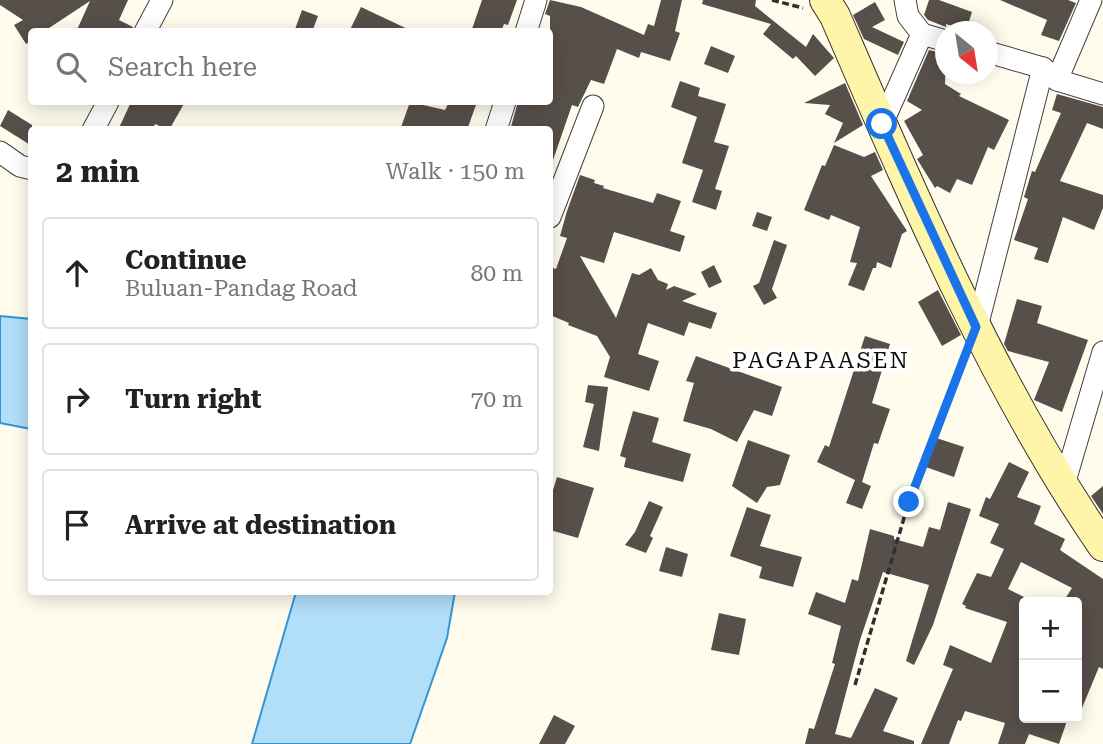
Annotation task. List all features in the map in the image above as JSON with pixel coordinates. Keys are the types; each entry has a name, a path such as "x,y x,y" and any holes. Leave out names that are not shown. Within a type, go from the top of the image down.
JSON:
{"main road":[{"path":"825,0 835,16 976,327 1063,488 1103,546"}],"street":[{"path":"147,28 162,0"},
{"path":"527,28 536,0"},
{"path":"905,0 908,16 922,34 935,38"},
{"path":"976,327 1050,74 1091,0"},
{"path":"882,124 922,34"},
{"path":"998,56 1103,94"},
{"path":"95,126 106,105"},
{"path":"497,126 504,105"},
{"path":"553,205 593,106"},
{"path":"0,152 20,166 28,168"},
{"path":"1063,488 1103,352"}],"path":[{"path":"855,685 909,502 976,327"}],"water":[{"path":"0,316 28,319 28,428 0,423"},
{"path":"295,595 454,595 447,638 410,744 252,744"}],"building":[{"path":"0,0 128,0 119,20 133,27 78,28 90,1 49,28 28,28 26,44 14,25 23,20 0,5"},
{"path":"482,0 517,0 508,25 504,24 502,28 472,28"},
{"path":"550,0 581,7 644,35 648,24 654,26 661,0 682,0 675,31 680,33 670,61 641,52 639,58 617,49 604,84 591,80 578,107 572,105 553,160 553,126 511,126 517,105 553,105 553,28 550,28 550,16 545,14"},
{"path":"703,0 756,0 755,6 806,47 813,34 834,58 815,76 796,56 793,59 763,34 771,24 702,4"},
{"path":"929,0 939,0 972,12 969,21 935,23 924,15"},
{"path":"1000,0 1068,0 1076,3 1059,41 1041,35 1047,20"},
{"path":"875,2 885,20 872,27 904,42 898,55 864,39 853,15"},
{"path":"361,7 406,28 351,28"},
{"path":"302,10 318,16 314,28 295,28"},
{"path":"711,46 735,56 728,73 704,64"},
{"path":"929,50 935,51 935,84 945,84 961,94 959,96 1009,120 994,150 988,147 972,185 957,179 950,193 937,186 935,188 917,159 923,155 904,121 922,110 907,101"},
{"path":"680,81 700,88 698,96 726,104 714,142 729,146 715,189 722,191 716,210 692,202 703,170 682,163 697,117 671,107"},
{"path":"845,83 863,125 834,143 843,123 825,114 830,105 804,103"},
{"path":"1057,94 1103,107 1103,129 1087,123 1060,181 1103,195 1103,208 1094,230 1063,217 1048,263 1034,259 1038,248 1014,240 1028,199 1024,197 1032,171 1035,172 1061,113 1052,110"},
{"path":"130,105 183,105 171,126 120,126"},
{"path":"409,105 445,110 448,105 476,105 468,126 401,126"},
{"path":"8,110 32,125 28,126 28,144 0,126"},
{"path":"834,145 864,157 875,152 883,170 871,176 907,231 902,234 891,268 877,262 864,291 848,285 857,263 850,262 860,227 831,215 829,220 804,210 822,165 825,166"},
{"path":"580,175 595,180 594,183 604,186 603,188 653,203 657,193 681,201 670,231 685,236 680,252 614,232 604,263 580,256 616,318 632,273 639,275 651,268 658,280 668,284 666,290 674,286 697,294 682,301 717,313 711,329 689,322 684,336 648,323 638,354 659,361 649,391 604,377 610,357 597,336 553,316 553,268 556,269 567,238 560,236"},
{"path":"757,212 772,217 767,231 752,226"},
{"path":"774,240 787,245 772,289 777,298 764,305 753,286 759,283"},
{"path":"714,265 722,282 709,288 701,272"},
{"path":"938,290 961,335 942,346 918,302"},
{"path":"1017,299 1042,306 1037,323 1088,340 1062,412 1034,400 1049,362 1008,351 1004,344"},
{"path":"865,336 890,344 872,403 890,409 878,444 874,443 862,482 871,486 862,509 846,503 855,480 817,462 825,445 829,447"},
{"path":"696,356 782,387 772,416 754,410 737,442 711,429 683,421 694,383 686,381"},
{"path":"588,385 608,387 599,451 583,447 594,404 585,402"},
{"path":"633,411 659,418 652,442 691,454 683,482 624,467 626,458 620,456"},
{"path":"930,436 964,447 954,477 920,465"},
{"path":"748,440 790,455 780,485 767,487 757,503 732,486"},
{"path":"1009,462 1029,472 1017,497 1041,506 1034,524 1065,539 1060,550 1103,579 1103,669 1099,667 1082,708 1082,597 1066,597 1072,588 1021,562 1008,589 1024,597 1019,597 1019,723 1066,723 1059,744 1029,734 1025,744 998,744 1005,723 965,711 961,721 958,720 949,744 921,744 953,669 943,665 950,645 991,663 1007,622 965,608 962,604 977,573 991,577 1004,549 990,543 999,524 979,516 986,497 990,499"},
{"path":"557,477 594,488 578,538 553,531 553,490"},
{"path":"1103,486 1103,514 1091,496"},
{"path":"649,501 663,507 650,536 653,538 646,553 625,545 635,532"},
{"path":"948,502 971,509 933,625 914,665 906,661 929,585 883,572 860,640 835,734 851,738 875,688 898,698 883,731 914,741 914,744 805,744 809,728 814,729 835,664 832,663 841,626 808,614 816,592 845,603 852,579 858,581 870,529 923,547 929,527 940,530"},
{"path":"747,507 771,515 760,546 802,557 793,587 759,578 762,567 730,556"},
{"path":"666,547 688,554 682,577 659,571"},
{"path":"719,613 746,619 739,655 711,650"},
{"path":"554,715 575,726 565,744 539,744"}],"district":[{"name":"PAGAPAASEN","path":"821,360"}],"route":[{"path":"882,124 976,327 909,502"}]}
